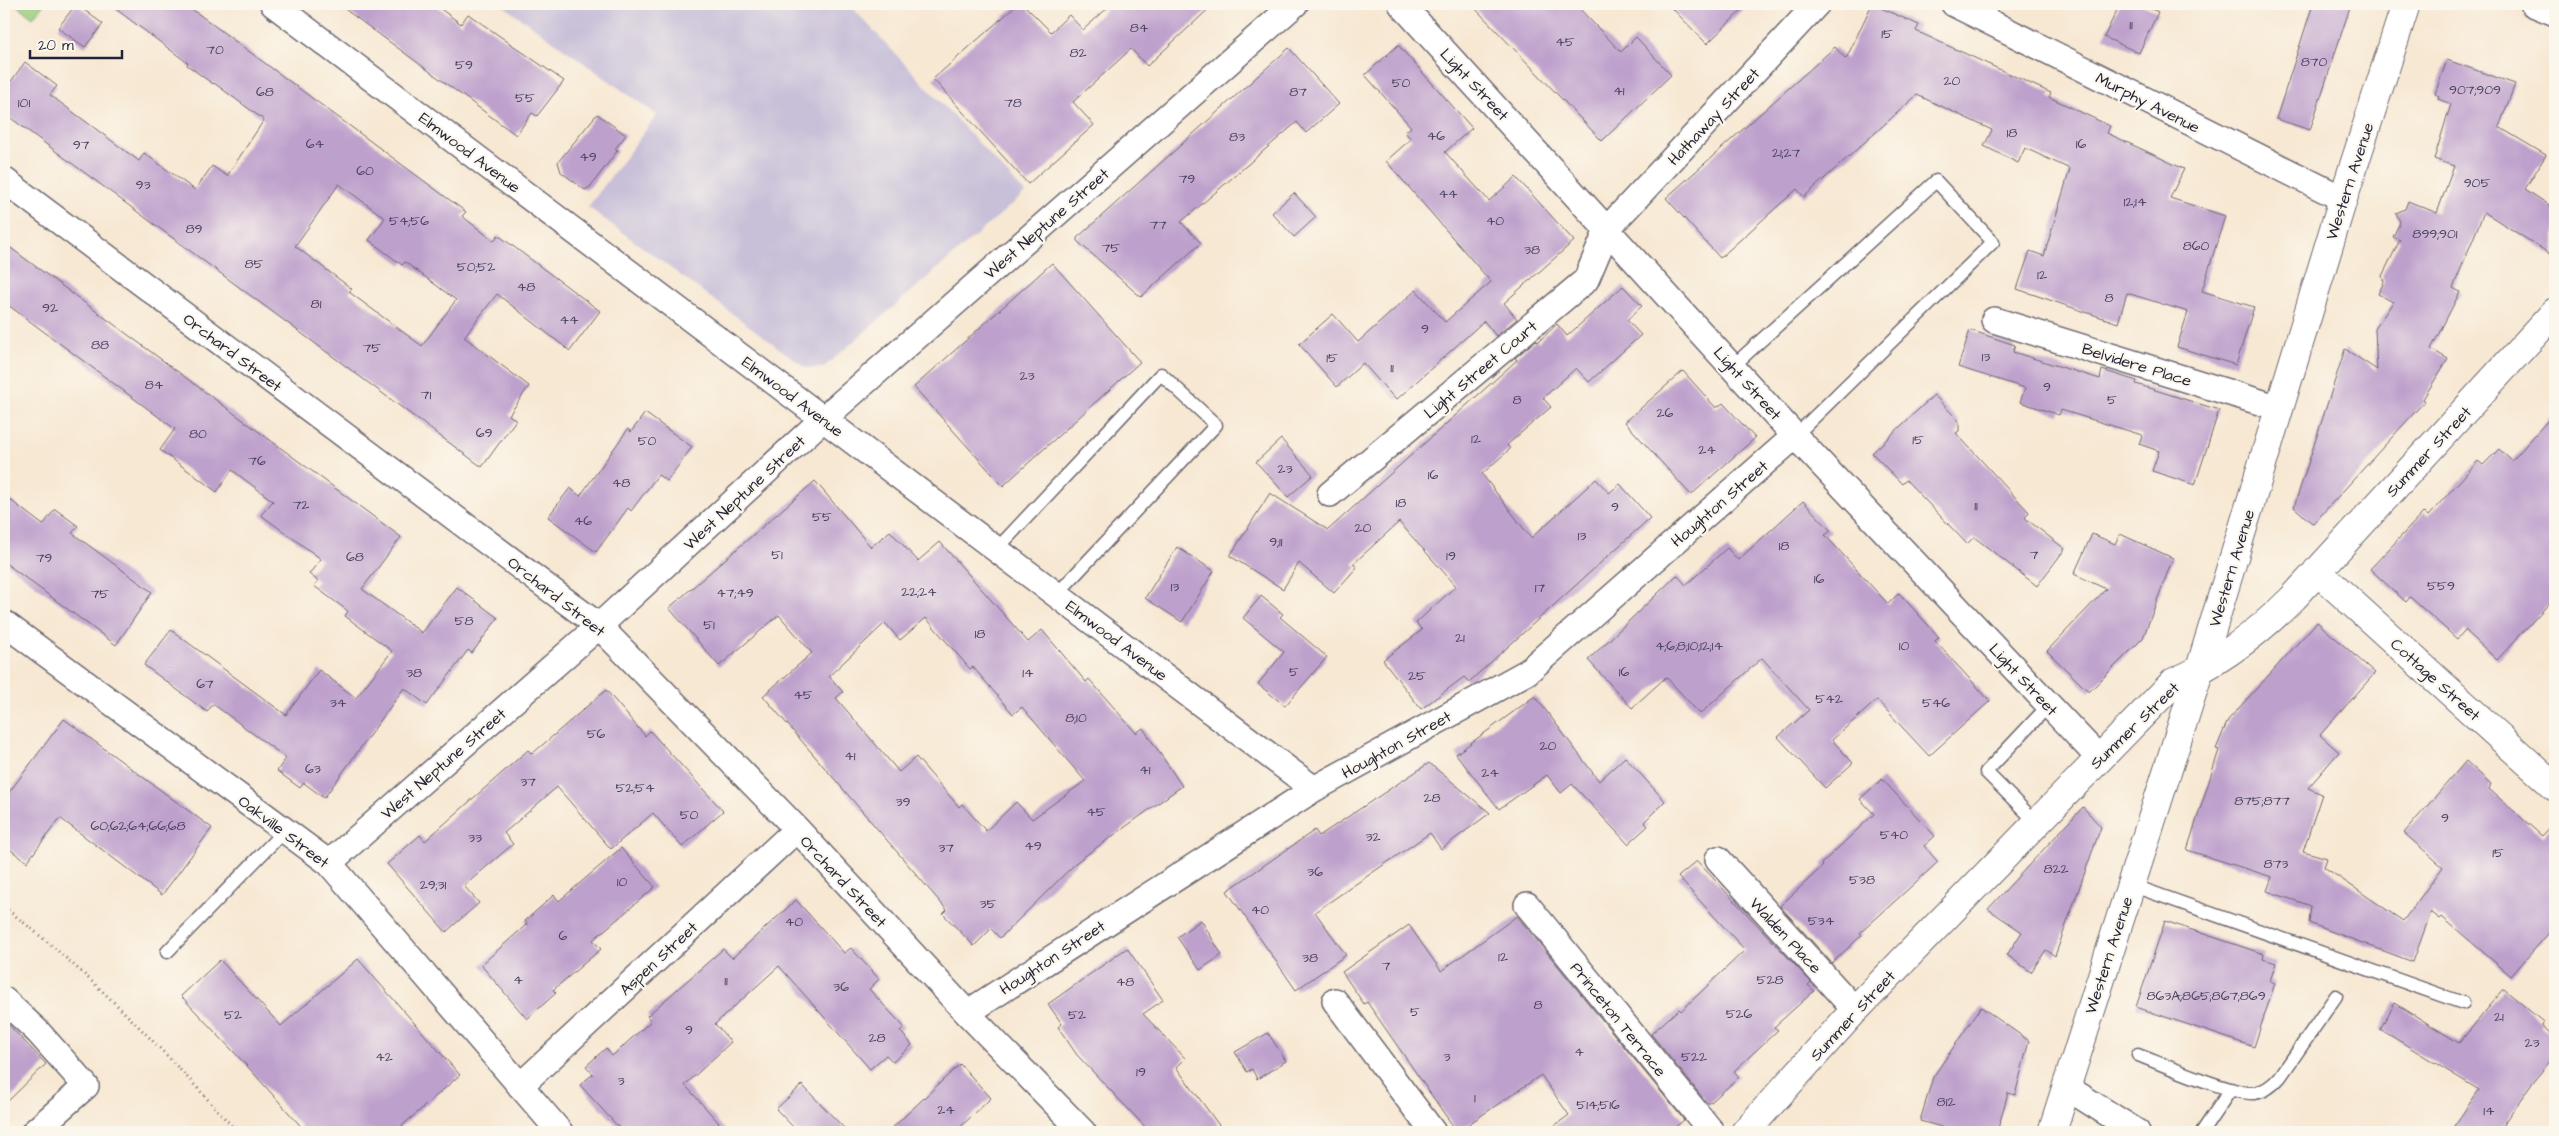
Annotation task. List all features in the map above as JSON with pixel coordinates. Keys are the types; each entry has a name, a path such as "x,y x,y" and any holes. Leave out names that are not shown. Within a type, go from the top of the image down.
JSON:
{"main road":[{"name":"Western Avenue","path":"2052,1132 2199,672 2343,199 2406,4"},
{"name":"Summer Street","path":"1745,1132 1855,1010 2174,682 2199,672 2247,640 2270,620 2555,312"},
{"name":"Cottage Street","path":"2317,571 2555,787"}],"street":[{"name":"Elmwood Avenue","path":"273,4 1314,789"},
{"name":"West Neptune Street","path":"329,863 599,626 823,419 1295,4"},
{"name":"Light Street","path":"1402,4 1608,228 1795,436 2099,758"},
{"name":"Hathaway Street","path":"1608,228 1817,4"},
{"name":"Murphy Avenue","path":"1954,4 2343,199"},
{"path":"2533,4 2555,13"},
{"name":"Orchard Street","path":"4,180 599,626 797,829 967,1013 1083,1132"},
{"name":"Light Street Court","path":"1330,494 1586,280 1608,228"},
{"name":"Belvidere Place","path":"1994,320 2279,408"},
{"name":"Houghton Street","path":"967,1013 1314,789 1527,672 1795,436"},
{"name":"Oakville Street","path":"4,623 329,863 560,1132"},
{"name":"Aspen Street","path":"520,1086 797,829"},
{"name":"Walden Place","path":"1718,860 1855,1010"},
{"name":"Princeton Terrace","path":"1527,905 1712,1132"},
{"path":"4,1000 38,1032 86,1086 34,1132"},
{"path":"1335,1001 1433,1132"},
{"path":"2066,1087 2137,1132"}],"lane":[{"path":"1733,366 1936,181 1992,242 1795,436"},
{"path":"996,550 1161,374 1216,425 1057,594"},
{"path":"2036,822 1986,772 2049,705"},
{"path":"167,952 284,830"},
{"path":"2131,885 2463,1003"},
{"path":"2138,1055 2231,1089 2253,1093 2268,1088 2274,1083 2336,996"},
{"path":"2202,1132 2231,1089"}],"path":[{"path":"4,907 43,938 109,997 151,1038 237,1132"}],"shaded area":[{"path":"501,4 849,4 1025,193 823,368 806,368 588,207 657,115"}],"green space":[{"path":"15,4 44,4 33,18"}],"building":[{"path":"76,4 103,24 85,47 58,28"},
{"path":"109,4 185,4 466,212 462,216 494,241 498,235 600,311 570,351 497,294 464,337 529,386 509,415 516,420 482,467 4,113 4,91 25,62 57,86 50,95 139,161 144,153 195,190 212,166 227,176 264,120 187,65 188,63","holes":["339,184 385,218 369,240 402,265 405,262 456,300 422,346 349,292 352,289 295,246"]},
{"path":"338,4 434,4 461,24 468,14 564,81 537,116 532,113 516,135"},
{"path":"1018,4 1023,4 1051,32 1069,15 1083,30 1112,4 1214,4 1147,66 1131,49 1073,102 1094,125 1028,184 933,79"},
{"path":"1471,4 1575,4 1621,52 1636,37 1671,75 1602,141"},
{"path":"1668,4 1748,4 1707,44"},
{"path":"1872,4 1919,25 1916,31 2051,93 2049,97 2110,126 2107,133 2184,169 2170,198 2225,216 2202,291 2254,307 2236,365 2177,347 2188,312 2127,293 2118,323 2017,289 2030,251 2044,256 2070,169 2025,148 2018,163 1984,146 1992,130 1917,95 1804,197 1797,189 1720,258 1666,198 1835,47 1846,59"},
{"path":"2120,4 2140,4 2158,12 2139,53 2104,37"},
{"path":"2313,4 2351,4 2310,130 2276,119"},
{"path":"1398,45 1472,128 1445,152 1489,201 1516,177 1574,241 1504,303 1517,319 1496,336 1484,321 1396,400 1363,363 1337,387 1299,344 1333,314 1358,342 1416,290 1445,322 1491,282 1386,161 1411,139 1405,132 1411,127 1365,75"},
{"path":"1289,48 1339,104 1306,133 1297,122 1181,222 1201,243 1141,297 1077,241 1077,238"},
{"path":"2447,60 2515,84 2499,127 2546,155 2525,189 2555,209 2555,257 2484,212 2453,288 2460,292 2431,349 2448,359 2423,399 2425,401 2313,524 2294,507 2345,349 2377,370 2375,329 2393,302 2378,294 2384,282 2382,276 2400,240 2393,237 2400,222 2396,213 2405,209 2408,201 2437,213 2454,166 2434,159 2451,104 2438,99 2439,96 2435,94"},
{"path":"597,114 626,135 615,149 618,150 590,187 585,190 561,172 558,162"},
{"path":"1294,193 1316,217 1294,237 1272,213"},
{"path":"4,243 401,537 362,589 422,633 457,587 498,618 472,653 468,650 427,705 404,688 324,798 304,783 300,788 277,771 286,758 213,704 207,712 144,665 171,630 286,715 319,670 356,698 392,651 345,616 348,611 314,586 318,581 309,574 321,559 261,515 273,501 232,470 217,492 160,450 175,429 4,302"},
{"path":"1052,263 1140,362 1003,486 914,387"},
{"path":"1623,286 1642,306 1627,320 1641,335 1589,382 1576,368 1543,398 1551,407 1507,445 1510,449 1482,474 1531,538 1596,479 1609,493 1620,484 1650,518 1469,682 1464,677 1421,709 1383,660 1422,630 1416,623 1456,586 1399,522 1353,564 1357,567 1334,593 1299,563 1283,589 1230,556 1270,493 1328,530 1517,360 1515,358 1536,340 1538,342 1557,324 1567,336"},
{"path":"1970,330 2015,345 2013,352 2100,379 2102,370 2137,381 2136,384 2219,410 2195,485 2152,471 2159,451 2139,444 2142,435 2061,410 2059,415 2020,402 2025,388 1958,367"},
{"path":"1683,371 1716,408 1723,403 1755,438 1691,495 1625,422"},
{"path":"1934,395 1959,421 1959,431 1956,433 2029,512 2025,518 2065,549 2037,586 1974,537 1967,544 1906,480 1902,484 1872,453"},
{"path":"2555,412 2555,597 2497,660 2465,630 2457,639 2410,597 2406,602 2370,569 2424,512 2428,516 2478,461 2483,465 2499,449 2512,461"},
{"path":"645,413 692,447 667,481 658,475 631,511 628,508 596,552 548,517 570,488 580,496 628,429 631,432"},
{"path":"1281,439 1313,475 1288,497 1256,462"},
{"path":"815,481 871,547 890,531 918,561 940,542 1028,642 1042,630 1086,682 1089,679 1136,733 1143,728 1182,786 1078,861 1000,938 991,929 974,946 943,914 947,910 763,696 812,653 779,615 719,666 669,608","holes":["926,618 970,669 973,667 1013,714 1022,707 1085,781 1032,819 1016,802 986,831 962,804 959,807 916,757 899,772 836,698 843,692 829,676 885,623 900,640"]},
{"path":"4,495 43,525 55,509 78,526 72,533 152,592 116,645 4,562"},
{"path":"1803,501 1831,531 1825,535 1888,604 1899,593 1939,637 1935,641 1990,701 1929,756 1877,700 1832,740 1853,763 1825,788 1778,737 1809,710 1762,658 1700,714 1666,677 1632,708 1588,660 1677,575 1686,585 1727,548 1738,560"},
{"path":"2092,534 2115,544 2120,534 2173,558 2143,638 2089,692 2047,651 2106,589 2074,574"},
{"path":"1177,547 1214,571 1182,622 1145,598"},
{"path":"1261,596 1283,614 1280,617 1327,657 1285,706 1258,684 1284,652 1243,618"},
{"path":"2317,622 2375,673 2320,735 2339,752 2308,788 2322,794 2303,851 2327,858 2324,867 2403,921 2443,867 2404,833 2466,761 2491,784 2489,789 2542,836 2555,822 2555,926 2511,976 2442,917 2440,919 2431,912 2413,962 2309,923 2311,906 2267,891 2272,877 2187,850 2219,750 2216,749 2228,720"},
{"path":"606,690 645,736 650,731 723,811 682,847 653,813 611,849 557,787 504,833 513,844 464,886 479,903 446,932 387,864 420,835 425,841 528,750 532,754"},
{"path":"1535,696 1599,781 1625,757 1665,801 1644,822 1648,826 1628,844 1572,784 1561,793 1547,775 1499,809 1456,754"},
{"path":"64,719 212,828 162,895 60,818 27,862 4,845 4,799"},
{"path":"1429,763 1490,813 1441,849 1430,833 1315,912 1346,955 1296,990 1227,891 1315,830 1319,836"},
{"path":"1882,779 1935,836 1924,846 1938,862 1860,933 1862,935 1832,963 1780,906 1874,814 1860,799"},
{"path":"2083,807 2101,827 2055,956 2046,950 2031,972 2007,955 2022,932 1988,909"},
{"path":"621,848 655,887 593,940 601,949 553,990 556,993 527,1019 481,965 527,924 525,921 554,895 559,901"},
{"path":"1697,861 1811,982 1808,985 1814,991 1774,1027 1778,1030 1734,1071 1739,1077 1710,1103 1707,1103 1651,1034 1679,1009 1681,1011 1745,950 1678,877"},
{"path":"796,900 844,953 851,948 879,979 869,989 904,1027 900,1031 912,1045 893,1062 886,1055 870,1069 779,966 715,1024 731,1042 685,1085 727,1132 623,1132 580,1085 593,1074 586,1066 606,1048 612,1056 651,1021 647,1016 723,949 732,958"},
{"path":"1517,916 1684,1120 1669,1132 1546,1132 1569,1115 1541,1075 1457,1132 1367,1002 1364,1004 1342,972 1409,925 1441,971"},
{"path":"1201,920 1222,955 1200,970 1177,937"},
{"path":"2165,921 2264,954 2263,959 2276,963 2270,981 2275,983 2254,1047 2136,1007"},
{"path":"1127,948 1163,1000 1143,1014 1185,1058 1176,1067 1224,1132 1150,1132 1077,1055 1058,1027 1062,1024 1048,1004"},
{"path":"358,959 460,1075 395,1132 306,1132 181,996 220,960 281,1026"},
{"path":"2504,989 2543,1022 2542,1026 2555,1037 2555,1055 2529,1087 2498,1132 2450,1132 2479,1090 2380,1029 2395,1003 2459,1043"},
{"path":"1981,1007 2029,1041 2015,1095 2008,1093 1997,1132 1960,1132 1920,1121 1933,1077"},
{"path":"4,1020 46,1064 4,1105"},
{"path":"1268,1033 1286,1061 1257,1079 1252,1069 1247,1072 1235,1052"},
{"path":"960,1064 991,1098 955,1132 888,1132"},
{"path":"802,1085 848,1132 798,1132 776,1109"}]}
